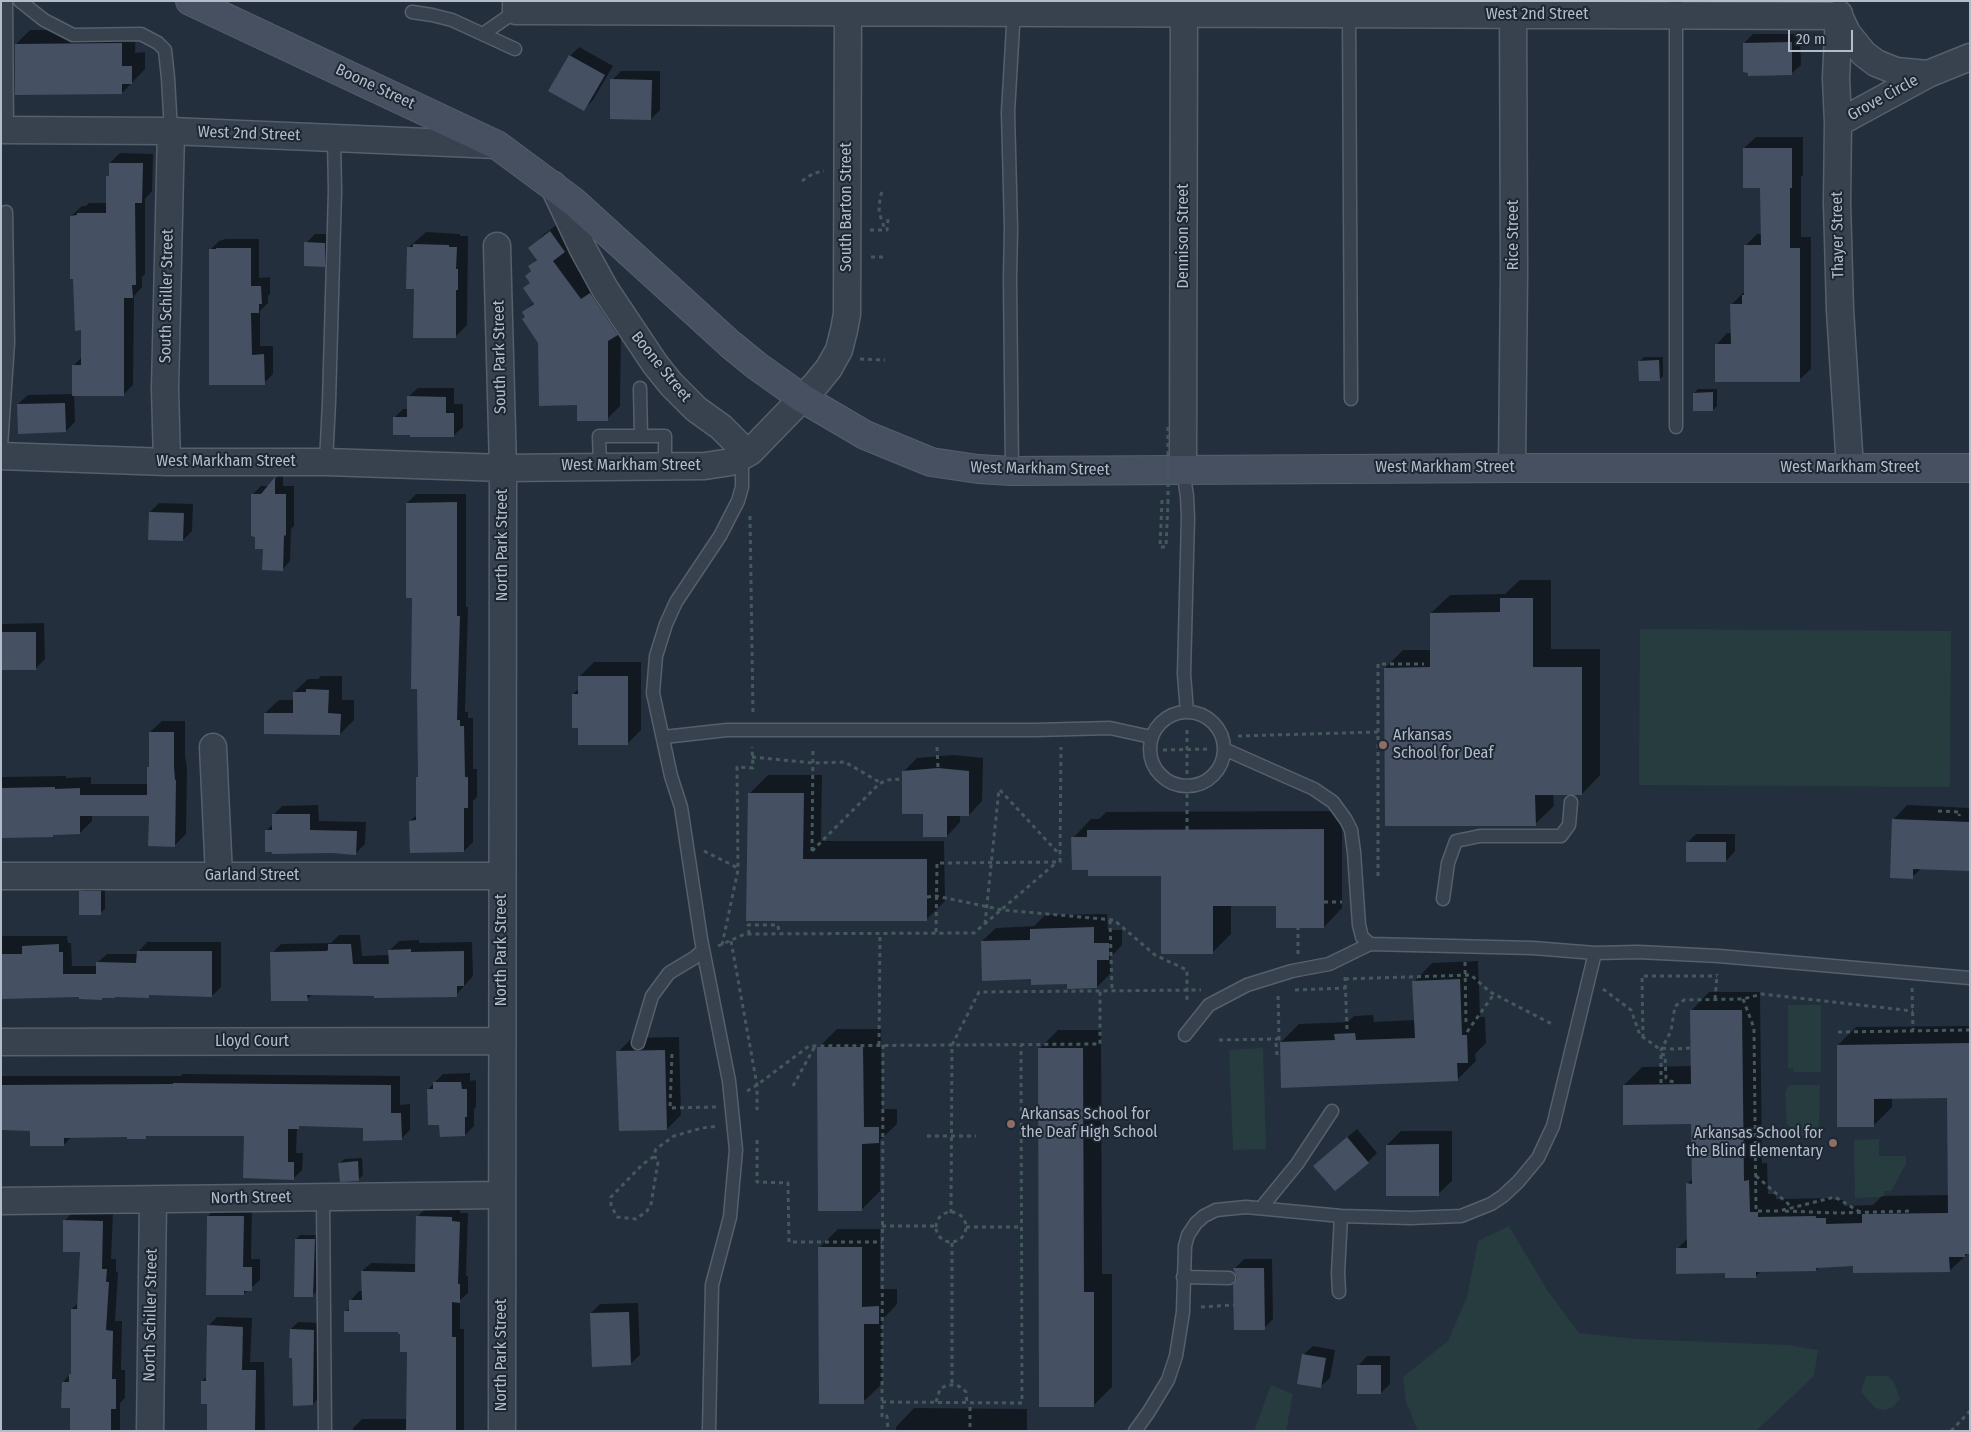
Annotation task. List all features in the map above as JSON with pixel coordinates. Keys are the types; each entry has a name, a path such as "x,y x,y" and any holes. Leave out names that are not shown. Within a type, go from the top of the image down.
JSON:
{"main road":[{"name":"Boone Street","path":"190,1 497,145 553,185 730,344 802,398"},
{"name":"West Markham Street","path":"802,398 865,435 931,462 978,469 1012,471 1970,468"}],"street":[{"name":"West 2nd Street","path":"516,6 1839,9"},
{"name":"South Barton Street","path":"802,398 829,368 839,350 847,314 848,7"},
{"name":"Dennison Street","path":"1183,470 1184,8"},
{"name":"Rice Street","path":"1512,468 1514,272 1513,8"},
{"name":"Grove Circle","path":"1839,9 1847,33 1864,54 1876,63 1896,71 1928,74"},
{"name":"Thayer Street","path":"1839,9 1836,78 1838,123 1837,203 1840,301 1850,468"},
{"name":"Grove Circle","path":"1838,123 1928,74 1970,57"},
{"name":"West 2nd Street","path":"4,130 170,131 497,145"},
{"name":"South Schiller Street","path":"166,462 170,131"},
{"name":"Boone Street","path":"553,185 583,249 605,289 655,364 670,384 696,409 721,427 737,443 742,456"},
{"name":"South Park Street","path":"497,246 503,468"},
{"name":"West Markham Street","path":"1,456 166,462 326,462 503,468 718,465 750,452 802,398"},
{"name":"North Park Street","path":"502,1431 503,468"},
{"path":"213,747 219,876"},
{"name":"Garland Street","path":"1,876 502,876"},
{"name":"Lloyd Court","path":"1,1042 502,1041"},
{"name":"North Street","path":"1,1201 502,1195"},
{"name":"North Schiller Street","path":"150,1431 153,1200"}],"lane":[{"path":"4,130 6,1"},
{"path":"20,1 44,20 73,35 141,34 158,43 165,50 170,131"},
{"path":"483,34 516,6"},
{"path":"1012,471 1011,229 1008,112 1014,7"},
{"path":"1349,8 1351,400"},
{"path":"1676,9 1676,427"},
{"path":"412,12 439,16 515,49"},
{"path":"326,462 335,201 334,138"},
{"path":"1,446 8,344 6,212"},
{"path":"640,388 641,436"},
{"path":"600,466 599,436 665,436 665,466"},
{"path":"709,1431 712,1285 730,1217 736,1150 729,1081 709,949 681,807 671,776 653,693 656,656 666,624 676,602 720,536 738,501 742,487 742,456"},
{"path":"1183,470 1188,517 1184,674 1187,712"},
{"path":"1187,712 1198,713 1209,718 1217,726 1223,743 1222,761 1213,775 1198,785 1176,785 1166,780 1152,764 1151,737 1156,727 1165,718 1187,712"},
{"path":"664,737 727,730 1034,730 1110,728 1151,737"},
{"path":"1223,743 1314,789 1332,802 1346,820 1351,830 1354,852 1359,925 1362,937 1370,944"},
{"path":"1443,899 1448,864 1456,841 1480,836 1560,836 1569,826 1571,802"},
{"path":"1185,1035 1208,1004 1247,985 1292,971 1330,964 1370,944 1533,948 1719,956 1970,978"},
{"path":"638,1043 652,996 669,973 709,949"},
{"path":"1135,1431 1168,1380 1176,1356 1181,1332 1184,1246 1188,1235 1196,1223 1216,1210 1246,1207 1341,1216 1410,1218 1461,1216 1492,1204 1518,1182 1538,1158 1553,1126 1595,952"},
{"path":"1261,1208 1297,1164 1332,1111"},
{"path":"323,1198 325,1431"},
{"path":"1338,1292 1341,1216"},
{"path":"1183,1277 1230,1278"},
{"path":"502,1431 519,1431"}],"path":[{"path":"802,181 814,173 827,171"},
{"path":"882,192 879,212 885,230"},
{"path":"885,230 887,230 888,219"},
{"path":"867,230 885,230"},
{"path":"879,257 887,257"},
{"path":"854,359 885,360"},
{"path":"1162,500 1160,547 1166,547 1168,423"},
{"path":"750,512 753,720"},
{"path":"1378,876 1378,664 1424,664"},
{"path":"1187,712 1187,830"},
{"path":"1150,750 1187,750 1223,743 1378,732"},
{"path":"722,945 738,868 737,767 753,768 752,744"},
{"path":"709,949 745,934 974,933 1003,910 1056,862 1060,862 1060,744"},
{"path":"813,749 812,851 881,783 887,780 902,779"},
{"path":"937,752 938,768"},
{"path":"752,757 813,763 845,762 881,783"},
{"path":"985,925 999,789 1060,855"},
{"path":"1938,811 1960,812 1959,816"},
{"path":"708,853 738,868"},
{"path":"936,932 936,863 1056,862"},
{"path":"927,897 936,896 1003,910 1114,920 1155,955 1187,970 1187,1003"},
{"path":"1324,902 1334,902"},
{"path":"1110,920 1112,991"},
{"path":"748,934 748,925 778,925 778,933"},
{"path":"1298,928 1298,957"},
{"path":"880,933 882,1416 888,1416 888,1431"},
{"path":"731,940 756,1085 757,1110"},
{"path":"1715,999 1719,956"},
{"path":"1465,969 1466,1022"},
{"path":"1912,973 1913,1030"},
{"path":"1345,979 1472,975 1494,994 1552,1024"},
{"path":"1643,1038 1642,976 1717,976"},
{"path":"1588,979 1612,994 1632,1010 1640,1035 1662,1050 1665,1056 1666,1078 1669,1081 1675,1082"},
{"path":"1292,990 1346,988 1347,1029"},
{"path":"1278,1055 1276,1043 1279,1039 1278,989 1285,990"},
{"path":"951,1213 952,1045 979,992 1237,990"},
{"path":"731,1099 756,1085 809,1046 1100,1044 1100,991"},
{"path":"1467,1032 1494,994"},
{"path":"1661,1083 1662,1050 1672,1031 1675,1006 1684,1000 1743,999 1762,994 1913,1011"},
{"path":"1743,999 1754,1028 1756,1211 1913,1211"},
{"path":"1838,1032 1970,1030"},
{"path":"1219,1040 1279,1039"},
{"path":"882,1402 1022,1402 1021,1044"},
{"path":"793,1086 815,1046"},
{"path":"1662,1050 1690,1048"},
{"path":"672,1054 670,1108 712,1107"},
{"path":"653,1157 657,1158 658,1162 651,1204 647,1211 636,1219 617,1217 611,1205 611,1197 642,1164 653,1157 656,1149 674,1136 702,1128 733,1124"},
{"path":"927,1136 976,1136"},
{"path":"757,1140 757,1182 788,1183 789,1242 882,1242"},
{"path":"1756,1176 1793,1208"},
{"path":"1779,1211 1835,1197 1860,1212"},
{"path":"951,1213 963,1218 966,1228 964,1236 952,1242 947,1242 939,1236 936,1226 940,1217 951,1213"},
{"path":"882,1226 936,1226"},
{"path":"966,1228 1022,1227"},
{"path":"952,1242 952,1385"},
{"path":"1182,1308 1234,1305"},
{"path":"936,1402 940,1389 947,1385 957,1385 966,1392 969,1403 970,1427"},
{"path":"1951,1431 1970,1411"}],"green space":[{"path":"1640,629 1951,631 1950,787 1639,785"},
{"path":"1788,1005 1821,1005 1821,1072 1794,1072 1793,1068 1788,1069"},
{"path":"1263,1048 1266,1149 1233,1150 1229,1050"},
{"path":"1789,1085 1820,1085 1819,1136 1800,1136 1787,1124 1785,1093"},
{"path":"1879,1139 1879,1156 1906,1156 1906,1164 1891,1191 1884,1191 1884,1197 1855,1198 1854,1140"},
{"path":"1509,1226 1547,1290 1579,1333 1636,1339 1788,1345 1818,1350 1814,1376 1756,1431 1418,1431 1406,1402 1403,1377 1448,1341 1467,1297 1478,1241"},
{"path":"1866,1376 1888,1376 1894,1382 1900,1399 1893,1407 1884,1410 1875,1408 1861,1392"},
{"path":"1271,1385 1293,1394 1286,1431 1254,1431"}],"building":[{"path":"1792,42 1792,75 1748,76 1748,73 1743,72 1743,43"},
{"path":"122,43 122,66 132,66 132,84 122,84 122,94 15,95 15,44"},
{"path":"569,55 605,75 584,111 548,91"},
{"path":"610,79 652,80 651,120 610,119"},
{"path":"1743,148 1792,148 1790,248 1800,248 1800,382 1715,382 1715,344 1731,344 1730,304 1742,304 1742,295 1744,295 1744,245 1761,245 1760,188 1743,188"},
{"path":"109,163 143,163 142,203 135,203 136,285 132,285 133,298 124,298 124,396 72,396 72,365 81,365 81,330 75,331 73,279 70,279 70,216 77,215 77,213 106,213 106,176 109,176"},
{"path":"550,231 565,252 553,261 581,299 590,293 618,335 608,341 608,421 577,421 577,405 539,406 538,343 522,319 525,317 522,312 534,304 523,288 530,283 525,276 531,271 528,266 537,260 528,248"},
{"path":"304,242 325,243 325,267 304,266"},
{"path":"413,244 457,247 456,338 413,338 414,289 406,289 407,247 413,247"},
{"path":"251,248 251,286 261,286 262,304 259,304 259,313 251,313 252,355 264,354 265,385 209,385 209,249"},
{"path":"1659,360 1660,381 1639,381 1638,361"},
{"path":"1713,392 1713,411 1693,411 1693,393"},
{"path":"407,396 446,397 446,413 454,413 454,437 393,435 393,417 407,417"},
{"path":"65,403 66,432 18,434 17,404"},
{"path":"275,477 275,494 286,494 286,535 284,536 283,571 262,570 263,549 255,549 255,537 251,536 251,494 261,494"},
{"path":"457,502 457,616 460,616 457,720 460,720 460,726 464,726 465,777 468,777 468,808 464,808 464,852 410,853 409,821 416,820 416,777 418,777 417,689 411,689 412,598 406,598 406,503"},
{"path":"149,512 184,513 183,541 148,540"},
{"path":"1500,598 1533,598 1533,667 1582,667 1582,795 1535,795 1536,826 1385,826 1384,668 1430,667 1430,613 1500,612"},
{"path":"1,632 36,632 36,670 1,670"},
{"path":"578,676 628,676 628,745 578,745 578,728 572,728 572,694 578,694"},
{"path":"306,689 329,690 328,713 341,714 340,735 264,734 264,713 293,713 293,692 306,692"},
{"path":"149,732 174,732 176,780 175,847 148,846 149,816 80,816 80,834 53,835 53,837 1,838 1,788 80,788 80,795 147,795"},
{"path":"938,768 969,771 969,816 947,816 947,837 923,837 923,814 902,814 902,771"},
{"path":"748,793 804,793 803,859 927,859 927,921 746,921"},
{"path":"272,814 310,814 310,830 357,831 356,855 332,853 272,854 272,852 265,852 265,830 272,830"},
{"path":"1892,819 1970,822 1969,871 1913,869 1913,879 1890,878"},
{"path":"1324,829 1324,928 1276,928 1276,906 1213,906 1213,954 1161,954 1161,876 1088,876 1088,870 1072,870 1071,837 1087,837 1087,830"},
{"path":"1686,842 1726,842 1726,862 1686,862"},
{"path":"79,891 101,891 101,915 79,915"},
{"path":"1094,927 1094,943 1109,943 1109,960 1097,960 1097,988 1067,989 1067,984 1031,985 1031,979 982,981 981,941 1030,940 1030,929"},
{"path":"59,944 59,952 63,952 63,974 96,974 96,962 136,963 137,951 212,951 212,997 149,995 149,998 115,997 102,998 102,1000 79,999 79,997 1,999 1,954 22,954 22,946"},
{"path":"328,944 351,944 353,964 389,964 388,950 411,949 411,952 464,951 464,986 457,986 457,997 374,998 374,996 307,995 308,1001 271,1001 270,952 326,951 328,950"},
{"path":"1460,979 1462,1035 1467,1035 1468,1063 1457,1063 1458,1081 1281,1088 1280,1042 1335,1040 1334,1034 1355,1033 1356,1040 1415,1038 1412,981"},
{"path":"1690,1010 1742,1010 1744,1181 1749,1180 1750,1212 1758,1212 1758,1217 1816,1216 1816,1218 1826,1218 1826,1224 1862,1223 1862,1214 1948,1213 1947,1098 1874,1099 1874,1127 1837,1127 1837,1045 1970,1043 1970,1254 1965,1254 1965,1257 1949,1257 1950,1272 1853,1273 1853,1266 1816,1268 1816,1271 1756,1272 1756,1278 1725,1278 1725,1273 1676,1274 1676,1248 1687,1248 1686,1183 1692,1184 1691,1124 1623,1125 1623,1085 1691,1084"},
{"path":"817,1047 863,1047 864,1127 879,1127 879,1143 862,1144 862,1211 818,1211"},
{"path":"1038,1048 1083,1048 1084,1292 1094,1292 1094,1407 1039,1407"},
{"path":"665,1050 667,1130 619,1131 616,1051"},
{"path":"433,1082 461,1082 462,1089 467,1089 465,1136 440,1137 439,1125 428,1125 427,1089 433,1089"},
{"path":"173,1083 391,1085 391,1113 401,1113 402,1140 363,1141 363,1128 299,1126 299,1129 288,1129 288,1162 294,1162 294,1180 243,1178 244,1136 146,1136 146,1139 127,1139 127,1137 64,1138 64,1146 30,1146 30,1131 1,1130 1,1085"},
{"path":"1347,1137 1369,1163 1335,1191 1313,1166"},
{"path":"1439,1144 1439,1196 1386,1196 1386,1145"},
{"path":"358,1161 359,1181 340,1182 338,1163"},
{"path":"207,1216 244,1216 243,1267 252,1267 252,1291 244,1291 244,1295 206,1295"},
{"path":"416,1216 452,1217 452,1221 460,1222 458,1284 460,1284 460,1303 452,1302 452,1337 456,1337 456,1431 406,1431 407,1352 400,1352 400,1334 398,1332 344,1332 344,1311 349,1311 349,1300 362,1300 361,1271 415,1272"},
{"path":"63,1220 103,1221 102,1269 107,1269 106,1282 109,1282 106,1330 113,1331 112,1379 116,1379 116,1409 111,1409 111,1431 70,1431 70,1408 61,1408 62,1382 69,1382 69,1374 71,1374 71,1309 77,1309 80,1252 63,1252"},
{"path":"295,1239 315,1239 313,1297 294,1297"},
{"path":"818,1247 862,1247 862,1307 879,1306 879,1324 864,1324 864,1404 819,1404"},
{"path":"1233,1268 1264,1268 1265,1330 1234,1330 1233,1285 1237,1278"},
{"path":"629,1312 631,1365 592,1367 590,1313"},
{"path":"207,1325 243,1327 242,1370 256,1370 255,1431 207,1431 207,1404 201,1404 201,1381 206,1381"},
{"path":"290,1329 314,1330 313,1405 293,1406 292,1358 289,1358"},
{"path":"1302,1354 1326,1358 1321,1388 1297,1384"},
{"path":"1357,1365 1381,1365 1381,1394 1357,1394"}],"place":[{"name":"Arkansas School for Deaf","path":"1383,745"},
{"name":"Arkansas School for the Deaf High School","path":"1011,1124"},
{"name":"Arkansas School for the Blind Elementary","path":"1833,1143"}]}
